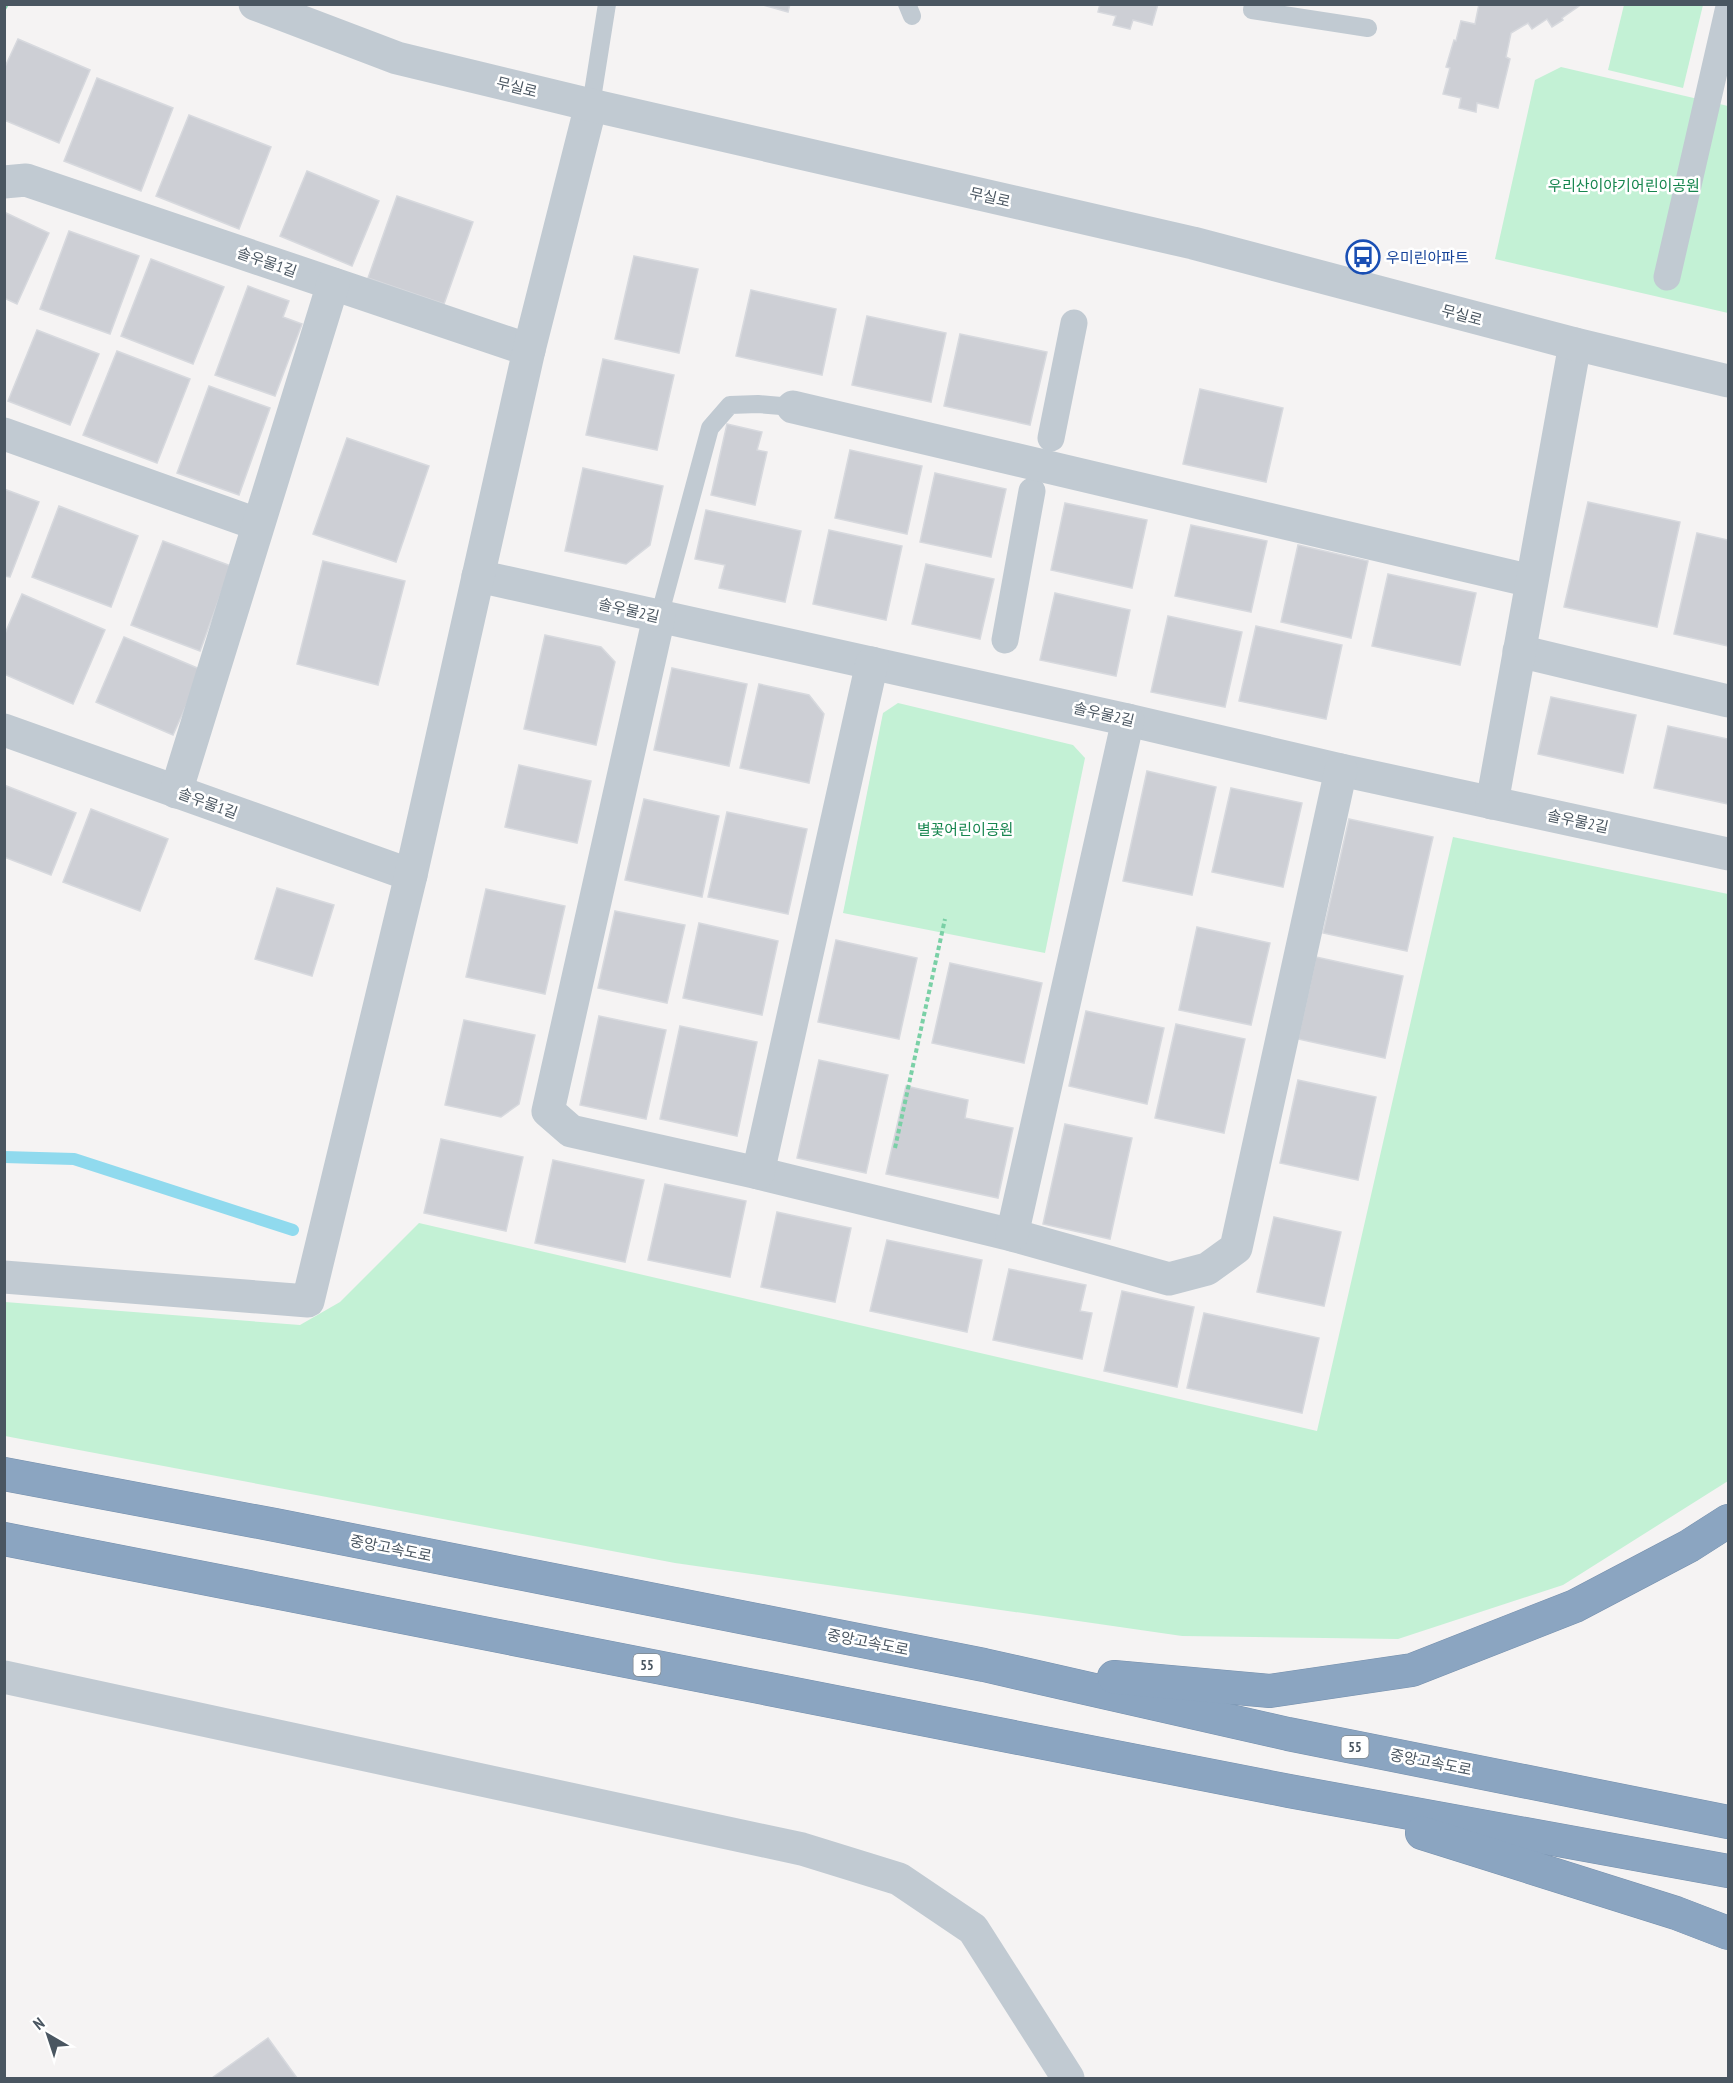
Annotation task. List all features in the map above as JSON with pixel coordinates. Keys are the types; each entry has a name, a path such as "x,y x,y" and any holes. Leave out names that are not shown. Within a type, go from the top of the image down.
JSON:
{"highway":[{"name":"중앙고속도로","path":"4,1474 984,1665 1288,1734 1728,1822"},
{"path":"984,1665 1270,1691 1412,1670 1575,1606 1689,1546 1728,1521"},
{"name":"55","path":"4,1539 1289,1791 1728,1870"},
{"path":"1289,1791 1676,1912 1728,1933"}],"street":[{"name":"무실로","path":"255,4 397,58 591,105 1193,243 1575,345 1728,381"},
{"path":"1667,277 1728,11"},
{"path":"4,1277 308,1300 411,875 529,350 591,105"},
{"name":"솔우물1길","path":"4,182 26,180 529,350"},
{"path":"176,792 333,284"},
{"path":"1051,438 1074,323"},
{"path":"1492,802 1575,345"},
{"path":"793,407 1531,581"},
{"path":"4,434 257,524"},
{"path":"1005,640 1032,490"},
{"name":"솔우물2길","path":"478,576 1128,720 1341,770 1728,854"},
{"path":"659,617 548,1111 571,1131 758,1173 1012,1235 1168,1279 1207,1269 1236,1248 1341,770"},
{"path":"1519,651 1728,701"},
{"path":"758,1173 872,663"},
{"path":"1012,1235 1128,720"},
{"name":"솔우물1길","path":"4,730 411,875"},
{"path":"4,1677 802,1849 899,1879 973,1929 1068,2079"}],"lane":[{"path":"591,105 607,4"},
{"path":"1253,4 1252,10 1368,28"},
{"path":"659,617 710,428 730,405 758,404 793,407"}],"path":[{"path":"4,9 7,4"},
{"path":"895,1148 945,919"}],"green space":[{"path":"1624,5 1703,5 1683,88 1608,70"},
{"name":"우리산이야기어린이공원","path":"1561,67 1728,106 1728,313 1495,259 1535,80"},
{"name":"별꽃어린이공원","path":"898,703 1073,745 1085,758 1045,953 843,913 883,713"},
{"path":"1453,837 1728,894 1728,1481 1563,1585 1398,1639 1182,1636 675,1563 5,1436 5,1302 300,1325 340,1302 419,1223 1317,1431"}],"building":[{"path":"759,4 790,4 788,12"},
{"path":"1100,4 1158,4 1152,25 1133,20 1130,29 1113,25 1116,16 1098,12"},
{"path":"1479,4 1582,4 1552,27 1547,19 1532,29 1528,23 1511,33 1506,57 1510,59 1498,108 1477,103 1476,112 1459,108 1461,98 1443,94 1450,68 1446,67 1461,21 1475,24"},
{"path":"18,39 90,70 59,143 4,120 4,69"},
{"path":"97,78 173,108 141,191 64,161"},
{"path":"189,115 271,147 239,229 156,196"},
{"path":"307,171 379,201 352,266 280,236"},
{"path":"397,196 473,222 444,304 368,278"},
{"path":"4,212 49,233 17,304 4,298"},
{"path":"69,231 139,256 110,334 40,309"},
{"path":"634,256 698,269 679,353 615,339"},
{"path":"151,259 224,287 193,364 121,336"},
{"path":"248,286 289,301 283,317 302,324 275,396 215,375"},
{"path":"751,290 836,309 822,375 736,356"},
{"path":"867,316 946,333 931,402 852,385"},
{"path":"37,330 99,354 70,425 8,401"},
{"path":"960,334 1047,352 1030,425 944,406"},
{"path":"117,351 190,379 157,463 83,435"},
{"path":"603,359 674,375 657,450 586,435"},
{"path":"209,386 270,408 239,495 177,473"},
{"path":"1200,389 1283,408 1266,482 1183,464"},
{"path":"727,424 762,432 757,450 767,452 755,505 711,495"},
{"path":"347,438 429,466 396,562 313,534"},
{"path":"850,450 922,466 907,534 835,518"},
{"path":"583,468 663,486 650,545 626,564 565,551"},
{"path":"935,473 1006,489 991,557 920,542"},
{"path":"4,489 39,502 10,577 4,576"},
{"path":"1588,502 1680,522 1657,627 1564,607"},
{"path":"1065,503 1147,520 1132,588 1051,570"},
{"path":"59,506 138,536 111,607 32,577"},
{"path":"706,510 801,531 785,602 719,588 725,565 695,559"},
{"path":"1191,525 1267,541 1251,612 1175,596"},
{"path":"829,530 902,546 886,620 813,604"},
{"path":"1697,533 1728,540 1728,646 1674,634"},
{"path":"163,541 231,566 200,651 131,625"},
{"path":"1298,545 1368,561 1351,638 1281,622"},
{"path":"323,561 405,581 378,685 297,664"},
{"path":"926,564 994,579 980,639 912,624"},
{"path":"1388,574 1476,593 1460,665 1372,646"},
{"path":"1055,593 1130,610 1116,676 1040,660"},
{"path":"22,594 105,630 73,704 4,674 4,636"},
{"path":"1168,616 1242,632 1225,707 1151,692"},
{"path":"1256,626 1342,645 1326,719 1239,701"},
{"path":"545,635 601,647 615,662 596,745 524,729"},
{"path":"124,637 202,670 173,735 96,702"},
{"path":"672,668 747,684 729,766 654,750"},
{"path":"759,684 809,695 824,714 809,783 740,768"},
{"path":"1551,697 1636,715 1623,773 1538,754"},
{"path":"1668,726 1728,739 1728,804 1654,788"},
{"path":"519,765 591,781 577,843 505,827"},
{"path":"1147,771 1216,787 1192,895 1123,881"},
{"path":"4,785 76,813 51,875 4,857"},
{"path":"1231,788 1302,803 1283,887 1212,872"},
{"path":"644,799 719,816 702,897 625,880"},
{"path":"91,809 168,839 140,911 63,882"},
{"path":"727,812 807,829 788,914 708,897"},
{"path":"1349,819 1433,837 1407,951 1323,933"},
{"path":"277,888 334,905 312,976 255,959"},
{"path":"486,889 565,906 545,994 466,977"},
{"path":"615,911 685,925 667,1003 598,988"},
{"path":"699,923 778,941 762,1015 683,998"},
{"path":"1197,927 1270,943 1251,1025 1179,1010"},
{"path":"836,940 917,958 899,1039 818,1022"},
{"path":"1316,957 1403,976 1385,1058 1298,1039"},
{"path":"950,963 1042,983 1024,1063 932,1043"},
{"path":"1086,1011 1164,1028 1147,1104 1069,1086"},
{"path":"599,1016 666,1030 646,1119 580,1105"},
{"path":"464,1020 535,1035 519,1104 501,1117 445,1105"},
{"path":"1176,1024 1245,1039 1224,1133 1155,1118"},
{"path":"680,1026 757,1042 737,1136 660,1119"},
{"path":"819,1060 888,1075 866,1173 797,1158"},
{"path":"1298,1080 1376,1097 1358,1180 1280,1163"},
{"path":"906,1086 968,1100 965,1118 1013,1128 998,1198 886,1174"},
{"path":"1065,1124 1132,1138 1110,1239 1043,1224"},
{"path":"441,1139 523,1157 506,1231 424,1213"},
{"path":"553,1160 644,1180 625,1262 535,1243"},
{"path":"665,1184 746,1201 730,1277 648,1260"},
{"path":"777,1212 851,1228 835,1302 761,1287"},
{"path":"1274,1217 1341,1232 1324,1306 1257,1292"},
{"path":"887,1240 982,1260 967,1332 870,1311"},
{"path":"1009,1269 1086,1285 1080,1311 1092,1313 1082,1359 993,1340"},
{"path":"1122,1291 1194,1307 1177,1387 1104,1371"},
{"path":"1204,1313 1319,1338 1302,1413 1187,1388"},
{"path":"268,2038 297,2078 212,2078"}],"waterway":[{"path":"4,1157 74,1159 293,1230"}],"place":[{"name":"우미린아파트","path":"1363,257"}]}
